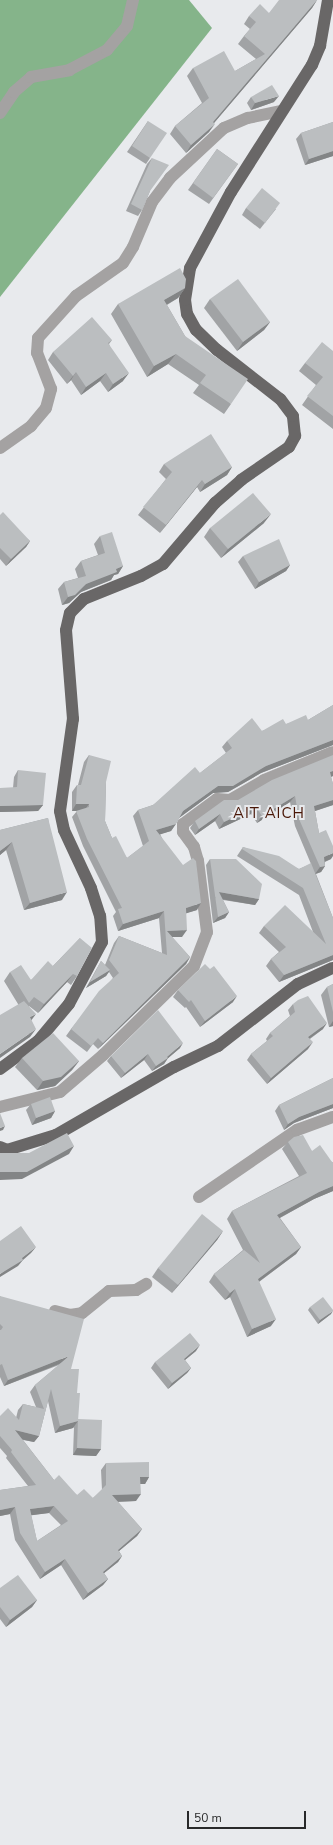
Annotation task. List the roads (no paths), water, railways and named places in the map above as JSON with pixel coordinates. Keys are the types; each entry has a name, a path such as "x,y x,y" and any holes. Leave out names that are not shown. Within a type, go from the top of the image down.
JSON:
{"main road":[{"path":"0,1069 38,1041 69,1004 102,942 100,916 91,888 64,830 60,811 73,719 66,630 70,613 84,599 147,574 163,564 215,503 240,480 289,447 295,436 293,416 280,399 217,350 196,330 187,314 185,300 190,268 231,192 280,110 312,65 320,46 328,0"},
{"path":"0,1148 7,1150 56,1135 174,1067 218,1046 298,984 333,968"}],"street":[{"path":"0,113 14,92 31,77 69,70 107,50 127,26 133,0"},
{"path":"0,448 31,426 46,408 51,389 37,353 38,338 76,296 123,263 133,247 152,202 170,178 224,128 248,118 280,110"},
{"path":"0,1107 60,1092 103,1055 194,966 207,932 198,861 194,847 183,832 183,824 217,799 230,800 264,780 333,752"},
{"path":"199,1197 297,1130 333,1117"},
{"path":"41,1307 70,1315 82,1313 109,1291 136,1290 146,1284"}],"district":[{"name":"AIT AICH","path":"269,814"}]}
